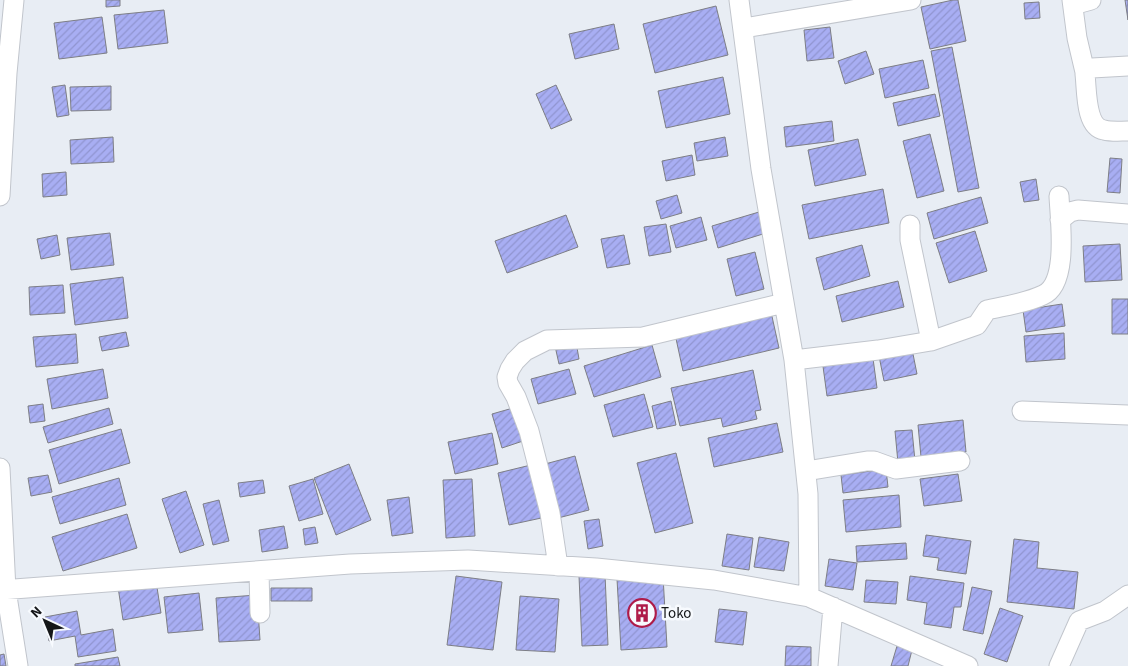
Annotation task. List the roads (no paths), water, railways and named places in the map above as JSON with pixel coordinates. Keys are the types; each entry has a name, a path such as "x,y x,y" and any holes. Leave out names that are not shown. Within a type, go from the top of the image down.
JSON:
{"street":[{"path":"0,196 4,73 14,0"},
{"path":"740,0 761,168 794,360 808,494 809,597"},
{"path":"744,28 911,0"},
{"path":"1079,2 1077,38 1085,72 1090,118 1094,125 1105,131 1128,131"},
{"path":"1085,72 1092,68 1128,66"},
{"path":"794,360 878,350 931,341 978,325 987,310 1045,295 1056,281 1062,257 1059,196"},
{"path":"1060,220 1070,212 1078,210 1128,214"},
{"path":"910,225 910,240 931,341"},
{"path":"558,566 550,513 529,431 516,397 508,383 507,377 515,361 526,351 547,340 643,337 784,303"},
{"path":"1022,411 1128,415"},
{"path":"806,471 868,461 874,461 896,469 960,461"},
{"path":"0,468 3,590 18,666"},
{"path":"3,590 350,564 468,560 558,566 714,580 809,597 968,666"},
{"path":"259,570 260,613"},
{"path":"1059,666 1079,622 1105,611 1128,595"},
{"path":"828,666 833,607"}],"place":[{"name":"Toko","path":"642,613"}]}
